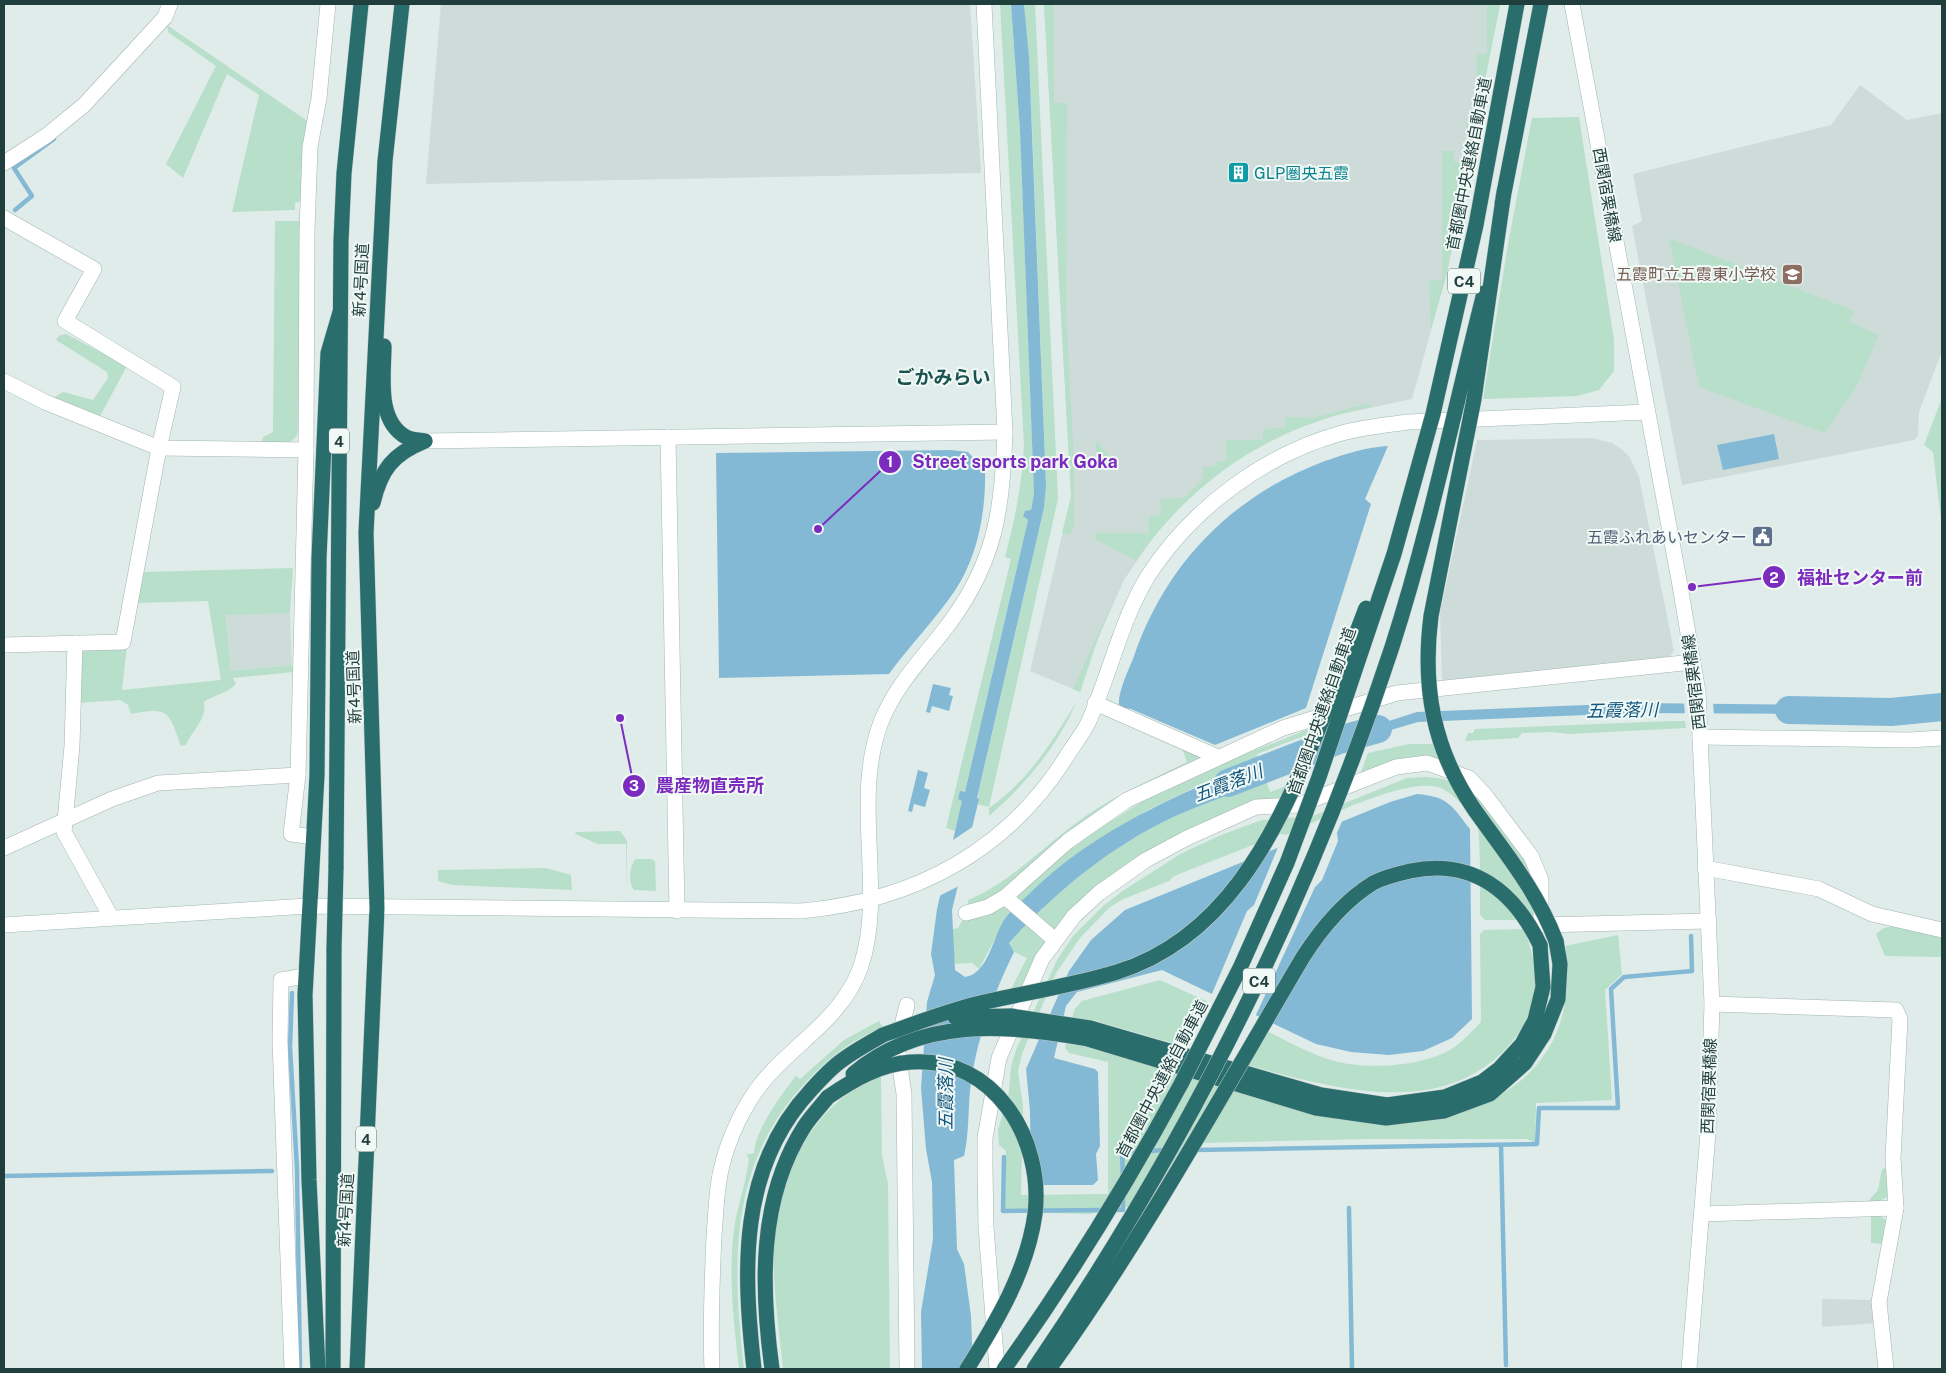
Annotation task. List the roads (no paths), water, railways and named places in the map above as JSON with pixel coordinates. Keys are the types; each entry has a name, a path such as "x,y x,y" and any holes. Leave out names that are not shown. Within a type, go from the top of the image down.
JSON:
{"highway":[{"name":"新4号国道","path":"333,1369 334,949 340,312 344,173 361,4"},
{"name":"新4号国道","path":"357,1369 377,908 366,533 385,161 402,4"},
{"name":"首都圏中央連絡自動車道","path":"1004,1369 1050,1303 1147,1147 1240,968 1287,863 1320,777 1394,554 1433,414 1476,225 1516,4"},
{"name":"C4","path":"1034,1369 1114,1246 1172,1150 1254,992 1312,863 1356,751 1404,606 1484,293 1541,4"},
{"path":"772,1369 764,1277 768,1226 780,1179 790,1153 805,1126 828,1097 872,1059 903,1043 934,1034 964,1029 1000,1027 1089,1034 1316,1108 1386,1118 1444,1112 1490,1094 1525,1064 1544,1034 1558,999 1560,964 1556,941 1547,917 1529,885 1458,783 1438,736 1430,703 1428,680 1427,648 1431,616 1474,399 1504,192"},
{"path":"379,265 384,338 384,405 389,419 407,437 425,441"},
{"path":"318,1369 309,1180 305,976 317,774 320,558 328,352 340,312"},
{"path":"366,533 376,487 394,457 425,441"},
{"path":"754,1369 747,1307 747,1243 763,1167 786,1118 839,1062 883,1035 957,1009 1116,972 1166,951 1204,922 1242,879 1276,825 1319,728 1370,598 1394,554"},
{"path":"883,1035 933,1022 974,1016 1030,1018 1089,1034 1322,1095 1387,1105 1445,1097 1482,1082 1499,1069 1522,1044 1535,1020 1543,987 1540,945 1530,924 1504,893 1487,881 1468,873 1443,868 1418,869 1394,874 1374,883 1351,900 1317,935 1302,957 1175,1173 1099,1296 1049,1369"},
{"path":"828,1097 847,1084 882,1068 911,1062 930,1062 950,1066 970,1074 1003,1100 1016,1118 1030,1153 1034,1174 1035,1213 1019,1274 1006,1303 968,1369"}],"street":[{"path":"4,163 46,136 84,105 165,17 170,4"},
{"path":"312,837 291,834 298,775 306,450 307,231 310,147 319,98 328,4"},
{"path":"712,1369 710,1314 716,1207 721,1169 733,1136 748,1105 764,1081 784,1059 828,1020 845,999 864,955 869,901 868,790 873,752 881,722 908,674 955,615 983,570 998,519 1003,485 1005,432 984,4"},
{"name":"西関宿栗橋線","path":"1572,4 1698,692 1712,1004 1708,1133 1689,1369"},
{"path":"4,218 94,269 65,321 173,387 159,448 123,642 4,645"},
{"path":"4,381 46,402 159,448 306,450"},
{"path":"4,925 308,906 801,911 869,901 908,888 972,855 1016,820 1055,776 1088,723 1130,611 1148,576 1175,540 1224,494 1272,462 1304,446 1343,432 1408,422 1647,412"},
{"path":"425,441 1005,432"},
{"path":"668,437 677,911"},
{"path":"75,643 72,746 64,832 111,917"},
{"path":"966,913 988,908 1005,897 1068,841 1127,800 1283,728 1397,693 1693,662"},
{"path":"1095,703 1218,757"},
{"path":"1700,733 1909,740 1942,738"},
{"path":"997,1369 986,1228 986,1138 999,1058 1031,981 1055,940 1074,916 1100,893 1146,860 1187,838 1256,807 1299,805 1396,768 1427,763 1469,778 1485,795 1531,856 1541,880 1541,926 1709,921"},
{"path":"4,848 112,799 158,783 298,775"},
{"path":"1705,868 1819,889 1872,914 1942,930"},
{"path":"1005,897 1055,940"},
{"path":"292,1369 280,1041 280,980 305,976"},
{"path":"1712,1004 1896,1010 1900,1019 1893,1158 1896,1208 1879,1302 1886,1369"},
{"path":"907,1005 897,1046 904,1094 907,1369"},
{"path":"1702,1214 1896,1208"}],"water":[{"path":"1011,4 1024,4 1029,58 1046,486 1044,508 977,798 979,799 952,910 955,970 965,977 979,969 985,962 1004,920 1014,908 1058,868 1111,831 1169,800 1259,761 1266,780 1171,818 1126,843 1064,889 1009,943 1014,952 992,1002 972,1073 968,1132 964,1156 954,1160 957,1249 964,1264 971,1316 973,1369 922,1369 921,1312 933,1239 932,1182 926,1149 921,1088 927,1002 935,975 931,954 937,909 962,801 958,799 960,791 965,792 1028,520 1023,516 1025,511 1031,510 1034,494 1020,131"},
{"path":"1774,434 1779,459 1723,470 1717,445"},
{"path":"1388,446 1365,499 1371,504 1306,708 1215,745 1131,709 1119,707 1122,688 1148,622 1164,591 1184,562 1207,536 1233,513 1261,493 1292,475 1348,453"},
{"path":"951,450 968,452 985,470 982,517 975,549 954,592 889,674 719,678 716,453"},
{"path":"933,684 951,688 949,695 953,696 949,711 932,706 930,713 926,712"},
{"path":"1636,703 1826,705 1825,714 1636,713 1418,722 1340,745 1342,736 1417,712"},
{"path":"918,770 928,773 924,788 930,790 925,807 914,804 912,812 908,811"},
{"path":"1417,794 1443,800 1453,808 1470,829 1472,1019 1452,1038 1423,1051 1389,1055 1351,1052 1316,1044 1162,970 1077,992 1066,1006 1054,1058 1095,1069 1098,1072 1100,1146 1096,1154 1098,1180 1093,1185 1031,1185 1030,1111 1026,1069 1069,971 1091,940 1125,910 1390,802"}],"waterway":[{"path":"15,210 32,196 14,168 54,139"},
{"name":"五霞落川","path":"1789,710 1891,712 1942,707"},
{"name":"五霞落川","path":"1228,783 1339,740 1378,729"},
{"path":"1194,1150 1537,1144 1539,1108 1618,1108 1611,989 1624,977 1692,971 1691,936"},
{"path":"292,993 290,1047 297,1168 300,1369"},
{"path":"1501,1145 1506,1365"},
{"path":"1149,1151 1166,1150"},
{"path":"1123,1177 1122,1151 1141,1151"},
{"path":"1004,1157 1003,1211 1106,1210"},
{"path":"4,1176 272,1171"},
{"path":"1114,1210 1123,1210 1123,1195"},
{"path":"1349,1208 1352,1369"}],"place":[{"name":"GLP圏央五霞","path":"1238,173"},
{"name":"五霞町立五霞東小学校","path":"1792,274"},
{"name":"Street sports park Goka","path":"818,529"},
{"name":"五霞ふれあいセンター","path":"1763,537"},
{"name":"福祉センター前","path":"1692,587"},
{"name":"農産物直売所","path":"620,718"}],"district":[{"name":"ごかみらい","path":"943,377"}]}
